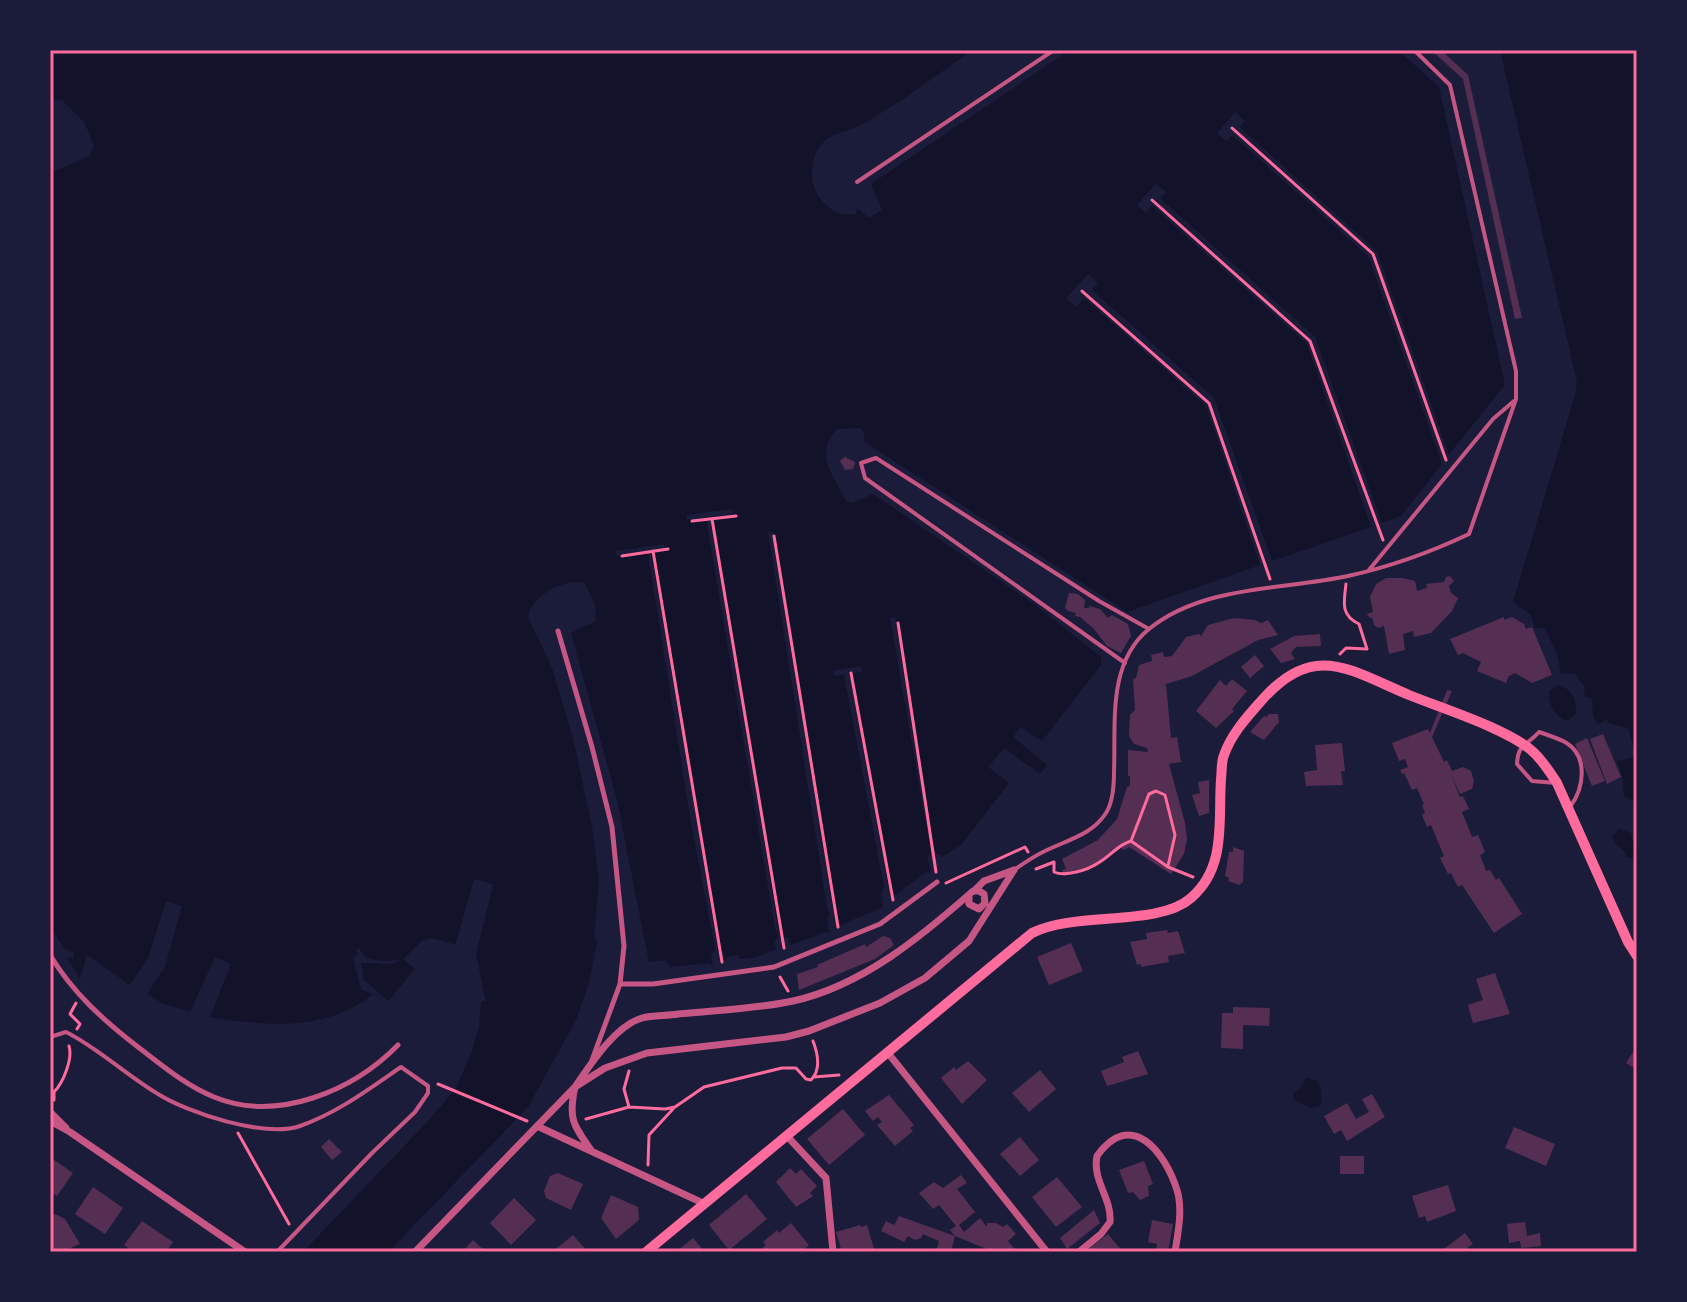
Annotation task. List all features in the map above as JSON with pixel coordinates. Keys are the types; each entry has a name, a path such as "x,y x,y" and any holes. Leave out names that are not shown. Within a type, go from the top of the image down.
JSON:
{"main road":[{"path":"648,1251 1032,933 1050,924 1124,918 1163,910 1189,900 1206,882 1219,845 1223,757 1236,732 1274,686 1296,670 1319,665 1350,670 1523,744 1544,763 1557,783 1637,956"}],"street":[{"path":"558,631 612,827 624,946 620,984 591,1064"},
{"path":"415,1252 575,1087 615,1036 640,1019 794,1001 838,986 915,939 984,881 1014,870"},
{"path":"591,1150 573,1125 571,1106 575,1087 605,1068 647,1053 786,1037 880,1003 925,978 969,941 1014,870"},
{"path":"620,984 653,984 774,967 880,924 937,882"},
{"path":"970,894 979,891 984,894 989,913"},
{"path":"970,894 969,904 989,913"},
{"path":"973,908 979,909 984,905 984,894"},
{"path":"50,955 68,983 110,1025 179,1079 218,1099 273,1107 308,1099 342,1086 398,1045"},
{"path":"888,1053 1047,1252"},
{"path":"52,1116 70,1132 245,1252"},
{"path":"537,1126 705,1204"},
{"path":"1079,1252 1110,1222 1108,1201 1097,1177 1097,1156 1110,1142 1132,1135 1147,1140 1161,1156 1177,1192 1180,1212 1175,1252"},
{"path":"787,1136 826,1178 833,1252"}],"lane":[{"path":"857,182 1054,50"},
{"path":"1014,870 1046,851 1087,833 1107,812 1114,784 1116,683 1133,644 1149,629 1174,612 1226,595 1369,571 1447,545 1469,534 1516,399 1516,371 1450,85 1414,50"},
{"path":"1369,571 1493,419 1516,399"},
{"path":"1125,663 865,478 861,463 876,458 1099,601 1149,629"},
{"path":"1557,783 1541,784 1525,775 1517,764 1518,752 1523,744 1529,743 1539,732 1574,749 1581,765 1583,781 1569,809"},
{"path":"50,1037 66,1032 73,1035 160,1096 203,1114 250,1127 297,1127 353,1101 401,1067 428,1086 428,1093 415,1112 277,1252"}],"path":[{"path":"1232,128 1373,254 1450,471"},
{"path":"1152,200 1310,341 1386,550"},
{"path":"1082,291 1209,403 1273,588"},
{"path":"692,521 736,516"},
{"path":"712,519 784,948"},
{"path":"774,536 838,927"},
{"path":"622,556 668,549"},
{"path":"653,551 722,962"},
{"path":"1339,655 1346,648 1367,649 1359,624 1348,619 1344,610 1347,576"},
{"path":"898,623 937,882"},
{"path":"851,673 893,900"},
{"path":"1131,841 1149,794 1156,791 1165,795 1175,835 1168,867"},
{"path":"1054,862 1054,872 1060,875 1084,869 1097,864 1121,844 1131,841"},
{"path":"1131,841 1168,867 1190,877"},
{"path":"774,967 794,1001"},
{"path":"52,1116 61,1110 54,1100 54,1092 61,1086 71,1052 68,1043 80,1024 70,1012 81,997"},
{"path":"648,1176 649,1135 675,1107 704,1087 782,1068 796,1068 811,1080 818,1066 809,1031"},
{"path":"625,1060 630,1073 624,1089 629,1107"},
{"path":"440,1084 529,1122"},
{"path":"572,1118 590,1119 629,1107 675,1107"},
{"path":"232,1122 295,1233"}],"shaded area":[{"path":"50,50 973,50 903,99 821,145 812,167 818,196 834,211 851,215 856,214 857,208 869,218 882,210 871,184 1070,50 1398,50 1439,87 1505,385 1449,454 1377,251 1240,127 1245,121 1235,112 1217,133 1226,141 1232,135 1368,256 1442,464 1401,516 1382,523 1315,337 1160,198 1166,192 1156,183 1137,205 1146,213 1152,206 1307,344 1371,527 1272,561 1214,398 1092,290 1098,283 1088,274 1066,298 1076,307 1084,298 1206,406 1260,565 1127,612 863,441 865,433 861,428 837,429 830,438 826,456 832,475 847,502 852,503 873,494 1034,604 1101,657 1101,665 1042,741 1021,727 1013,737 1047,765 1040,774 1004,748 988,767 1009,783 961,845 942,857 941,854 937,855 934,848 895,617 890,618 931,853 927,857 929,873 926,872 895,895 888,886 851,674 862,672 861,666 833,671 834,676 844,675 884,887 881,908 840,925 833,909 773,532 768,532 830,915 827,920 829,933 791,945 788,937 781,938 778,928 712,517 732,514 732,509 686,515 687,520 706,518 779,938 774,940 776,950 752,958 739,959 738,955 727,957 725,961 724,952 718,952 650,551 665,548 664,544 615,551 616,556 647,551 648,554 690,817 714,944 715,951 711,954 713,966 709,963 671,967 665,960 649,962 617,800 571,633 596,621 595,605 585,583 568,583 542,595 530,609 528,617 552,668 573,738 592,827 599,881 594,938 597,941 589,983 576,1020 528,1107 388,1252 303,1252 456,1088 479,1027 481,1002 486,1001 476,954 493,886 475,880 457,945 432,938 423,940 403,959 415,969 388,1001 364,980 361,963 392,964 401,960 366,958 359,948 356,950 358,954 353,957 361,989 373,994 336,1015 295,1023 252,1023 210,1017 231,964 215,957 190,1012 162,1003 147,994 165,967 182,906 166,901 148,958 130,985 87,955 80,979 67,958 73,958 74,953 64,948 50,926 50,173 89,156 94,147 85,123 62,100 53,100 50,104"},
{"path":"1500,50 1637,50 1637,803 1624,796 1617,761 1636,757 1628,728 1608,723 1607,719 1598,724 1593,716 1592,699 1584,696 1585,687 1575,674 1561,673 1557,654 1545,628 1535,628 1531,615 1513,602 1577,382"},
{"path":"1559,685 1570,692 1576,704 1576,714 1566,721 1555,712 1550,701 1549,691"},
{"path":"1619,829 1631,833 1636,853 1633,858 1628,858 1613,840"},
{"path":"1306,1078 1318,1081 1320,1106 1310,1108 1294,1100 1293,1094"}],"pier":[{"path":"474,879 493,884 475,953 472,952 488,889 477,885 461,946 455,946"}],"building":[{"path":"1431,50 1441,50 1468,75 1522,318 1515,319 1463,79"},
{"path":"845,457 855,462 853,469 845,470 840,461"},
{"path":"1450,576 1454,581 1449,586 1451,593 1458,598 1452,611 1431,633 1414,637 1413,631 1403,634 1405,650 1389,654 1384,626 1378,628 1367,614 1373,612 1370,597 1376,584 1386,578 1402,578 1415,581 1417,591 1427,588 1426,584 1444,582"},
{"path":"1069,593 1078,594 1085,600 1084,608 1100,609 1108,618 1112,615 1128,624 1131,636 1121,653 1107,646 1094,629 1075,616 1076,613 1065,608"},
{"path":"1504,617 1504,620 1512,617 1524,624 1526,629 1532,627 1552,675 1532,683 1515,673 1509,676 1506,683 1477,671 1481,662 1463,653 1458,655 1450,639"},
{"path":"1234,618 1261,623 1268,620 1278,635 1258,640 1192,676 1166,684 1171,738 1177,737 1181,762 1169,764 1187,839 1184,854 1171,874 1129,847 1121,848 1097,866 1064,876 1062,870 1066,869 1062,859 1098,840 1117,819 1127,787 1130,786 1128,750 1148,752 1147,748 1134,744 1129,736 1130,715 1135,710 1133,679 1139,665 1152,661 1151,655 1163,652 1164,657 1172,656 1186,637 1201,636 1208,625"},
{"path":"1320,634 1321,646 1296,647 1291,653 1295,659 1281,663 1270,649 1294,636"},
{"path":"1255,655 1264,666 1250,678 1241,667"},
{"path":"1232,679 1247,691 1232,709 1234,711 1216,728 1196,711 1220,680 1226,686"},
{"path":"1447,690 1452,691 1432,737 1452,771 1463,767 1471,771 1474,781 1472,789 1460,794 1451,774 1460,797 1463,796 1469,809 1462,812 1472,837 1478,835 1485,852 1480,855 1486,871 1490,870 1496,880 1499,878 1522,914 1494,933 1462,885 1458,887 1451,873 1448,874 1431,825 1427,827 1422,815 1425,813 1424,804 1417,788 1412,790 1400,770 1408,767 1405,759 1399,761 1392,743 1428,729 1430,733"},
{"path":"1269,714 1278,714 1279,722 1264,740 1250,732"},
{"path":"1603,734 1621,777 1607,784 1590,739"},
{"path":"1587,738 1605,781 1592,786 1575,744"},
{"path":"1342,743 1343,785 1306,786 1304,772 1317,770 1315,745"},
{"path":"1209,780 1209,813 1199,816 1192,795 1200,793 1198,782"},
{"path":"1233,847 1244,851 1243,882 1239,885 1228,881 1229,878 1225,876 1229,852 1233,852"},
{"path":"1167,930 1168,933 1178,931 1185,953 1168,956 1169,962 1137,965 1130,942 1147,939 1146,933"},
{"path":"883,936 890,938 894,945 875,959 799,990 797,974 865,944 866,947"},
{"path":"1071,943 1083,971 1049,985 1037,957"},
{"path":"1495,973 1510,1014 1473,1023 1468,1005 1483,1000 1476,979"},
{"path":"1233,1007 1270,1008 1269,1026 1243,1025 1243,1049 1221,1048 1222,1013 1233,1013"},
{"path":"1637,1046 1637,1070 1626,1063"},
{"path":"1138,1051 1148,1074 1107,1086 1101,1071 1124,1062 1122,1057"},
{"path":"968,1061 987,1080 962,1104 941,1078"},
{"path":"1040,1070 1056,1089 1029,1112 1012,1093"},
{"path":"1372,1094 1385,1117 1347,1141 1341,1130 1334,1134 1324,1116 1347,1103 1356,1119 1369,1112 1362,1099"},
{"path":"889,1095 914,1125 910,1128 913,1131 895,1146 877,1125 882,1122 878,1117 873,1121 865,1111"},
{"path":"843,1109 865,1135 829,1165 807,1139"},
{"path":"1514,1127 1555,1144 1546,1166 1505,1148"},
{"path":"1020,1137 1039,1160 1020,1176 1000,1154"},
{"path":"329,1139 342,1152 332,1160 321,1147"},
{"path":"1340,1156 1364,1156 1364,1174 1340,1174"},
{"path":"50,1157 73,1173 57,1196 50,1192"},
{"path":"1144,1161 1153,1184 1148,1186 1149,1196 1140,1200 1133,1192 1128,1193 1119,1170"},
{"path":"790,1168 796,1174 801,1169 817,1186 810,1193 813,1196 796,1207 776,1182"},
{"path":"558,1173 583,1184 571,1210 546,1198 544,1191 550,1176"},
{"path":"961,1175 967,1183 957,1189 975,1212 959,1225 964,1232 980,1218 987,1227 987,1223 1003,1227 1007,1224 1016,1234 1008,1241 1017,1252 994,1252 955,1236 950,1230 956,1226 939,1205 933,1209 919,1193 934,1182 943,1188"},
{"path":"1057,1177 1082,1207 1056,1227 1032,1197"},
{"path":"1448,1185 1456,1211 1427,1222 1425,1216 1419,1218 1412,1196"},
{"path":"93,1187 123,1208 105,1234 75,1214"},
{"path":"746,1194 767,1219 729,1250 709,1225"},
{"path":"611,1195 638,1207 639,1220 616,1239 601,1218"},
{"path":"514,1198 536,1220 511,1245 490,1223"},
{"path":"1094,1210 1100,1223 1067,1249 1060,1238"},
{"path":"55,1214 65,1219 80,1244 61,1252 50,1252 50,1218"},
{"path":"899,1216 955,1236 951,1252 936,1252 939,1241 923,1234 915,1240 908,1236 904,1242 881,1231 886,1221 894,1225"},
{"path":"1152,1220 1173,1224 1168,1252 1156,1250 1157,1244 1148,1242"},
{"path":"142,1221 173,1242 166,1252 134,1252 124,1245"},
{"path":"1525,1222 1527,1236 1540,1233 1541,1246 1521,1248 1520,1241 1509,1243 1507,1224"},
{"path":"791,1223 809,1245 801,1252 758,1252 766,1245 763,1242"},
{"path":"867,1225 875,1252 842,1252 836,1232"},
{"path":"1465,1233 1473,1244 1461,1252 1440,1252"},
{"path":"1108,1234 1123,1252 1085,1252"},
{"path":"573,1235 588,1252 552,1252"},
{"path":"693,1238 705,1252 676,1252"},
{"path":"473,1240 486,1252 462,1252"}]}
